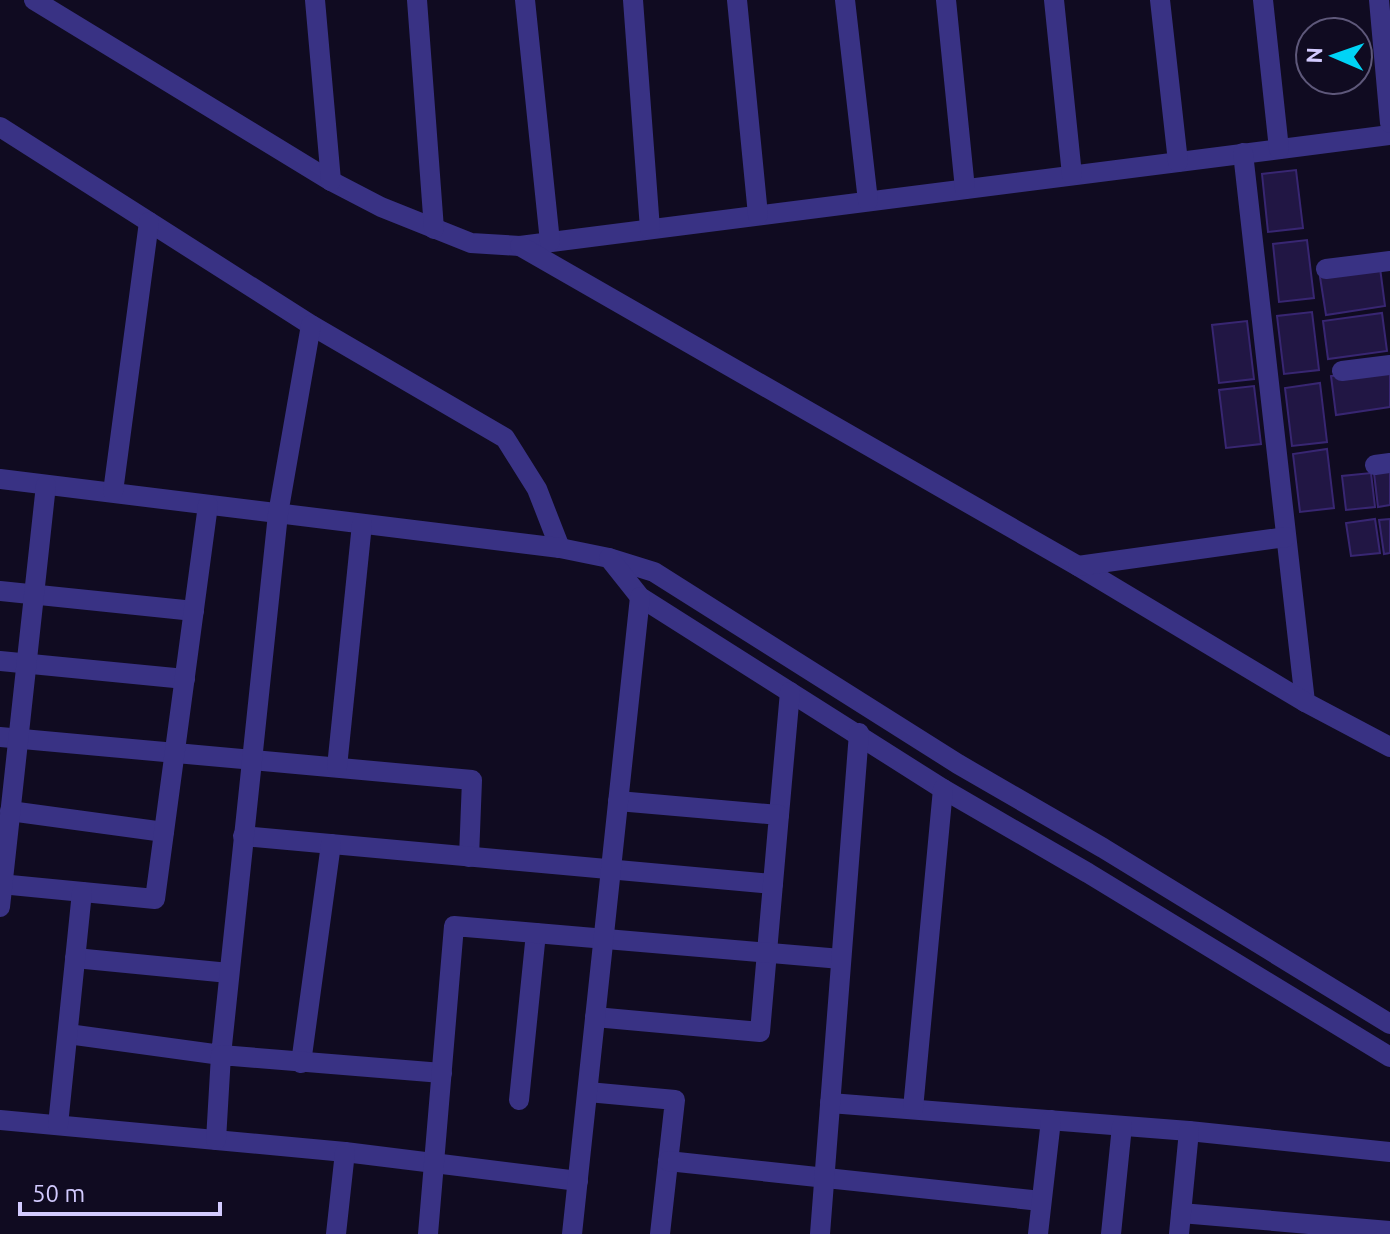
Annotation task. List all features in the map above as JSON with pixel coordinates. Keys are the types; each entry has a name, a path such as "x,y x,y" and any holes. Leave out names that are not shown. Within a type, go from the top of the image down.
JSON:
{"street":[{"path":"34,0 331,181 471,243 520,246 1390,135"},
{"path":"315,0 331,181"},
{"path":"417,0 434,229"},
{"path":"525,0 550,242"},
{"path":"633,0 650,229"},
{"path":"737,0 758,215"},
{"path":"845,0 868,201"},
{"path":"946,0 965,189"},
{"path":"1054,0 1072,175"},
{"path":"1160,0 1178,162"},
{"path":"1263,0 1279,149"},
{"path":"1379,0 1390,123"},
{"path":"0,127 311,325 505,438 537,489 560,548"},
{"path":"1243,153 1305,702"},
{"path":"113,492 149,222"},
{"path":"520,246 1078,566 1305,702 1390,747"},
{"path":"1326,269 1390,261"},
{"path":"216,1140 221,1055 250,760 278,514 311,325"},
{"path":"1342,371 1390,365"},
{"path":"0,479 560,548 609,558 654,572 958,764 1103,848 1390,1024"},
{"path":"0,907 10,811 8,738 26,663 46,485"},
{"path":"1,884 155,899 208,505"},
{"path":"337,767 362,524"},
{"path":"1078,566 1286,537"},
{"path":"609,558 640,597 943,789 1088,873 1390,1057"},
{"path":"0,591 194,611"},
{"path":"572,1234 640,597"},
{"path":"0,661 185,679"},
{"path":"595,1017 760,1032 790,692"},
{"path":"820,1234 859,733"},
{"path":"8,738 472,780 469,857"},
{"path":"913,1109 943,789"},
{"path":"618,801 779,815"},
{"path":"10,811 164,832"},
{"path":"243,836 773,884"},
{"path":"301,1063 331,844"},
{"path":"58,1125 82,892"},
{"path":"428,1234 454,926 841,959"},
{"path":"519,1100 536,933"},
{"path":"75,958 229,973"},
{"path":"68,1034 221,1055 442,1073"},
{"path":"588,1092 675,1100 660,1234"},
{"path":"830,1103 1189,1131 1390,1152"},
{"path":"0,1120 345,1152 578,1181"},
{"path":"1038,1234 1051,1120"},
{"path":"1111,1234 1122,1126"},
{"path":"1179,1234 1189,1131"},
{"path":"336,1234 345,1152"},
{"path":"668,1161 1041,1201"},
{"path":"1181,1213 1248,1227 1390,1231"}],"building":[{"path":"1296,170 1303,228 1268,232 1262,174"},
{"path":"1307,240 1314,298 1279,302 1273,244"},
{"path":"1380,268 1385,306 1326,315 1320,277"},
{"path":"1312,312 1319,370 1284,374 1277,316"},
{"path":"1382,313 1387,351 1328,359 1323,321"},
{"path":"1247,321 1254,379 1219,383 1212,325"},
{"path":"1390,368 1390,407 1336,415 1331,376"},
{"path":"1320,383 1327,442 1292,446 1285,388"},
{"path":"1254,386 1261,444 1226,448 1219,390"},
{"path":"1327,449 1334,508 1300,512 1293,454"},
{"path":"1390,471 1390,505 1378,507 1374,473"},
{"path":"1371,473 1375,507 1346,510 1342,476"},
{"path":"1375,519 1380,553 1351,556 1346,523"},
{"path":"1390,519 1390,553 1384,554 1379,520"}]}
